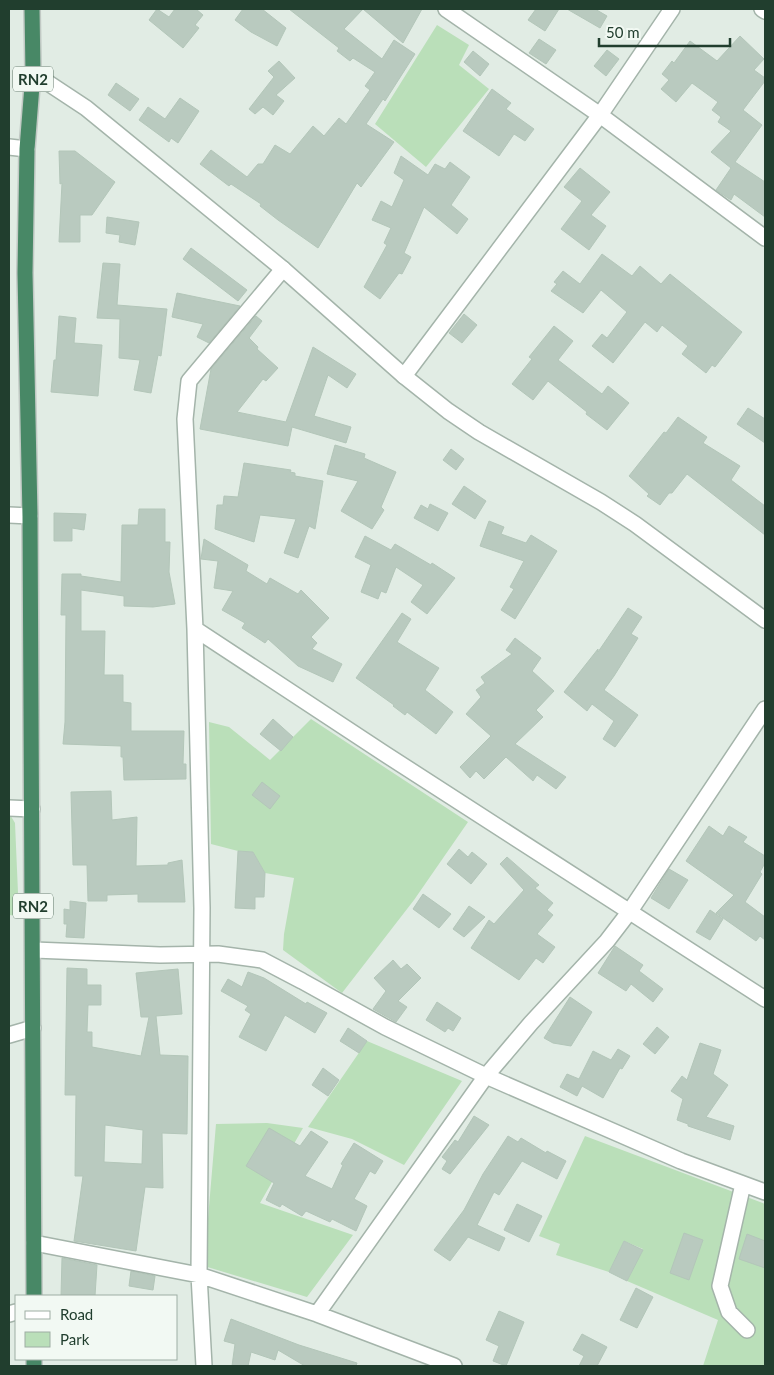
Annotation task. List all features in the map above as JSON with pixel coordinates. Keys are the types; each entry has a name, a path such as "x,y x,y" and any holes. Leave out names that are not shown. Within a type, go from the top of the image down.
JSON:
{"highway":[{"name":"RN2","path":"32,9 33,73 27,149 25,273 30,516 34,950 34,1295"}],"street":[{"path":"446,9 600,115 765,238"},
{"path":"404,376 600,115 672,9"},
{"path":"33,73 86,108 283,269 404,376 448,412 635,524 765,620"},
{"path":"9,147 27,149"},
{"path":"204,1366 199,1275 202,955 195,630 184,419 189,381 283,269"},
{"path":"9,516 30,516"},
{"path":"195,630 765,999"},
{"path":"316,1314 486,1076 531,1023 607,941 630,911 765,709"},
{"path":"9,808 32,809"},
{"path":"34,950 218,954 262,960 385,1027 486,1076 681,1161 765,1192"},
{"path":"9,1035 33,1028"},
{"path":"743,1184 720,1286 729,1312 747,1330"},
{"path":"34,1243 199,1275 316,1314 454,1366"}],"green space":[{"path":"437,25 469,45 459,65 489,89 426,167 375,124"},
{"path":"311,719 468,822 414,900 342,993 283,950 294,878 265,873 253,852 238,851 211,844 209,722 229,727 270,760"},
{"path":"9,813 15,823 19,916 9,915"},
{"path":"367,1041 462,1081 404,1165 352,1139 308,1127"},
{"path":"267,1123 303,1128 260,1203 353,1235 307,1297 204,1266 216,1124"},
{"path":"585,1136 765,1204 765,1366 703,1366 718,1320 627,1281 643,1249 624,1241 609,1272 556,1255 560,1244 539,1236"}],"building":[{"path":"157,9 169,17 175,9 196,9 203,15 195,25 199,28 183,48 149,20"},
{"path":"243,9 262,9 286,28 277,46 251,32 235,20"},
{"path":"289,9 363,9 344,29 382,59 394,40 415,54 385,101 383,99 366,124 394,142 361,187 357,183 318,248 278,220 260,206 261,204 231,184 229,186 200,164 211,150 247,177 258,164 263,164 275,145 290,154 313,126 324,136 339,118 346,124 370,90 365,86 375,72 353,58 350,61 337,51 339,48"},
{"path":"363,9 422,9 403,43"},
{"path":"536,9 559,9 545,31 528,20"},
{"path":"567,9 595,9 607,16 600,28"},
{"path":"740,36 764,59 754,70 765,78 765,81 743,110 762,125 735,162 765,182 765,217 734,194 731,200 716,190 731,168 711,152 731,131 718,122 721,117 712,110 718,102 692,83 676,102 661,89 669,80 662,74 672,61 674,63 690,41 717,61"},
{"path":"539,39 556,50 546,64 529,53"},
{"path":"607,50 619,59 606,76 594,66"},
{"path":"473,51 489,64 480,76 464,62"},
{"path":"279,61 295,78 276,95 284,101 273,115 263,107 255,114 249,109 274,77 268,71"},
{"path":"116,83 139,99 130,111 108,95"},
{"path":"492,89 511,103 506,109 534,129 525,141 514,134 499,156 463,131"},
{"path":"180,98 199,111 178,143 171,138 169,142 139,120 148,107 165,119"},
{"path":"59,151 75,151 115,182 92,215 80,215 80,242 59,242 62,183 60,184"},
{"path":"401,156 428,175 435,164 445,169 450,162 470,177 451,205 468,219 457,234 424,207 404,253 411,257 402,274 399,273 380,299 364,287 387,245 384,243 391,228 372,220 381,201 392,207 404,180 394,173"},
{"path":"580,168 610,192 591,215 606,226 589,250 561,229 582,201 564,187"},
{"path":"107,217 139,222 135,245 119,242 120,235 106,233"},
{"path":"191,248 247,290 238,301 183,259"},
{"path":"602,254 632,276 640,266 661,284 670,274 742,332 715,367 712,365 706,373 682,354 688,346 662,325 657,332 645,322 613,363 592,346 602,334 607,338 627,312 601,290 583,313 551,291 557,284 554,282 563,271 580,284"},
{"path":"103,263 120,264 117,305 167,309 161,356 158,355 151,393 134,390 140,360 119,358 120,319 97,318"},
{"path":"177,293 240,306 209,343 197,337 203,324 172,317"},
{"path":"464,314 477,325 462,343 449,333"},
{"path":"59,316 76,318 74,343 102,345 98,396 51,392 54,360 56,360"},
{"path":"256,316 262,321 249,338 258,347 257,349 278,368 266,381 263,379 237,412 286,422 313,347 356,374 347,388 328,375 314,416 351,427 346,443 292,427 288,446 200,429 211,369"},
{"path":"554,326 573,341 558,360 602,394 608,386 629,403 607,430 548,381 533,400 512,384 532,359 529,357"},
{"path":"748,408 765,419 765,443 737,424"},
{"path":"678,417 707,437 703,443 740,466 731,480 765,506 765,535 687,474 660,505 647,496 649,494 629,476"},
{"path":"335,445 365,454 364,458 396,472 381,507 384,510 372,529 341,511 358,481 327,474"},
{"path":"451,449 464,459 456,470 443,460"},
{"path":"244,463 291,470 290,472 295,473 295,476 323,481 315,529 309,526 298,558 284,553 296,519 260,515 254,542 215,529 217,505 223,505 224,496 238,497"},
{"path":"464,486 486,501 475,519 452,504"},
{"path":"430,504 448,513 438,531 414,518 421,505 428,509"},
{"path":"139,509 165,509 165,542 170,542 169,572 175,604 153,607 124,606 124,596 81,590 81,631 105,631 104,675 123,675 123,702 131,703 131,731 184,731 183,764 186,764 186,779 124,780 121,746 63,744 66,615 61,615 62,574 81,574 81,576 121,582 122,525 138,525"},
{"path":"54,513 86,514 84,530 72,528 72,541 54,541"},
{"path":"489,521 504,527 501,534 526,543 531,535 557,551 515,619 501,610 514,589 510,587 524,561 480,546"},
{"path":"365,536 391,550 395,544 431,565 432,563 455,578 427,614 411,602 423,585 396,567 386,593 381,591 378,599 361,592 371,565 355,557"},
{"path":"204,539 248,565 246,571 267,584 270,578 298,594 301,590 329,618 311,637 317,643 312,649 342,664 333,682 298,666 268,639 265,643 242,628 245,623 222,610 233,591 214,588 218,561 201,559"},
{"path":"628,608 642,617 631,634 638,638 604,690 638,715 615,747 603,739 614,721 592,704 587,711 564,692 598,649 598,652"},
{"path":"402,613 411,619 397,642 439,668 425,690 453,712 436,734 407,712 405,715 356,678"},
{"path":"515,638 541,658 532,671 554,691 536,710 543,717 515,744 566,777 556,789 537,775 533,781 506,757 484,779 476,771 470,778 460,767 491,736 466,714 481,697 476,690 485,683 481,677 512,654 506,650"},
{"path":"273,719 293,737 281,751 260,734"},
{"path":"262,782 280,796 270,809 252,795"},
{"path":"111,791 112,820 137,817 136,866 168,865 168,863 182,860 185,902 138,902 138,894 107,895 107,901 88,901 87,865 73,865 71,792"},
{"path":"709,826 723,836 729,826 747,837 743,842 765,856 765,863 760,872 762,874 745,902 765,917 765,940 760,936 756,941 716,913 734,895 686,861"},
{"path":"459,849 468,857 472,852 487,864 471,884 447,864"},
{"path":"238,851 253,852 265,873 264,897 255,897 255,909 235,908"},
{"path":"507,857 539,885 535,888 553,903 547,910 553,915 537,934 555,947 543,963 536,958 519,980 471,948 489,920 494,924 524,890 500,864"},
{"path":"669,869 688,880 669,909 651,898"},
{"path":"423,894 451,914 439,928 413,909"},
{"path":"70,901 86,903 84,938 66,937 67,924 64,924 64,909 70,910"},
{"path":"469,906 485,917 464,937 453,929"},
{"path":"710,910 723,919 710,940 696,932"},
{"path":"615,946 643,965 639,971 663,989 653,1002 631,984 626,991 598,973"},
{"path":"393,960 401,969 407,964 421,978 398,1001 407,1007 396,1022 373,1009 386,991 374,978"},
{"path":"67,968 87,969 87,985 101,985 101,1005 88,1005 87,1032 92,1032 92,1047 141,1056 149,1017 141,1017 136,973 178,969 182,1014 156,1016 160,1055 188,1056 187,1134 162,1133 163,1188 145,1187 136,1251 74,1241 83,1176 75,1176 76,1095 65,1095","holes":["105,1125 143,1130 142,1164 104,1162"]},
{"path":"248,972 264,978 306,1004 307,1002 327,1013 315,1033 285,1015 266,1051 239,1037 251,1014 245,1010 248,1006 221,991 228,979 242,987"},
{"path":"570,997 592,1012 571,1046 553,1043 544,1038"},
{"path":"437,1002 461,1018 453,1031 448,1028 445,1032 426,1020"},
{"path":"657,1027 669,1037 655,1054 643,1044"},
{"path":"348,1028 367,1041 359,1053 340,1041"},
{"path":"700,1043 721,1050 713,1074 728,1085 706,1117 734,1126 730,1140 688,1126 688,1124 677,1120 683,1099 671,1091 682,1076 687,1080"},
{"path":"618,1049 630,1056 622,1069 620,1068 603,1098 582,1086 577,1096 560,1087 567,1074 579,1079 593,1051 611,1060"},
{"path":"323,1068 339,1080 328,1096 312,1085"},
{"path":"474,1116 489,1125 450,1174 442,1169 447,1161 442,1157 455,1140 458,1142"},
{"path":"269,1128 300,1146 311,1131 328,1142 305,1176 332,1189 343,1165 341,1164 354,1143 383,1161 375,1174 370,1171 354,1199 367,1206 356,1231 332,1219 330,1222 306,1211 302,1216 282,1204 280,1207 266,1200 274,1183 246,1166"},
{"path":"508,1136 518,1142 521,1138 546,1153 547,1151 566,1161 557,1179 522,1161 499,1195 494,1192 477,1225 505,1238 499,1251 468,1237 450,1261 434,1250 464,1210 483,1174"},
{"path":"517,1204 542,1216 529,1242 504,1230"},
{"path":"684,1233 703,1240 689,1280 670,1273"},
{"path":"747,1234 765,1241 765,1268 739,1259"},
{"path":"624,1241 643,1250 627,1281 609,1272"},
{"path":"62,1258 97,1265 95,1295 61,1295"},
{"path":"131,1271 155,1276 153,1290 129,1286"},
{"path":"636,1288 653,1297 637,1328 620,1320"},
{"path":"499,1311 524,1322 506,1366 493,1361 499,1346 486,1340"},
{"path":"231,1319 299,1345 357,1363 356,1366 305,1366 278,1350 275,1360 251,1352 248,1366 232,1366 235,1344 224,1341"},
{"path":"582,1334 607,1347 597,1366 579,1366 584,1356 573,1350"}]}
